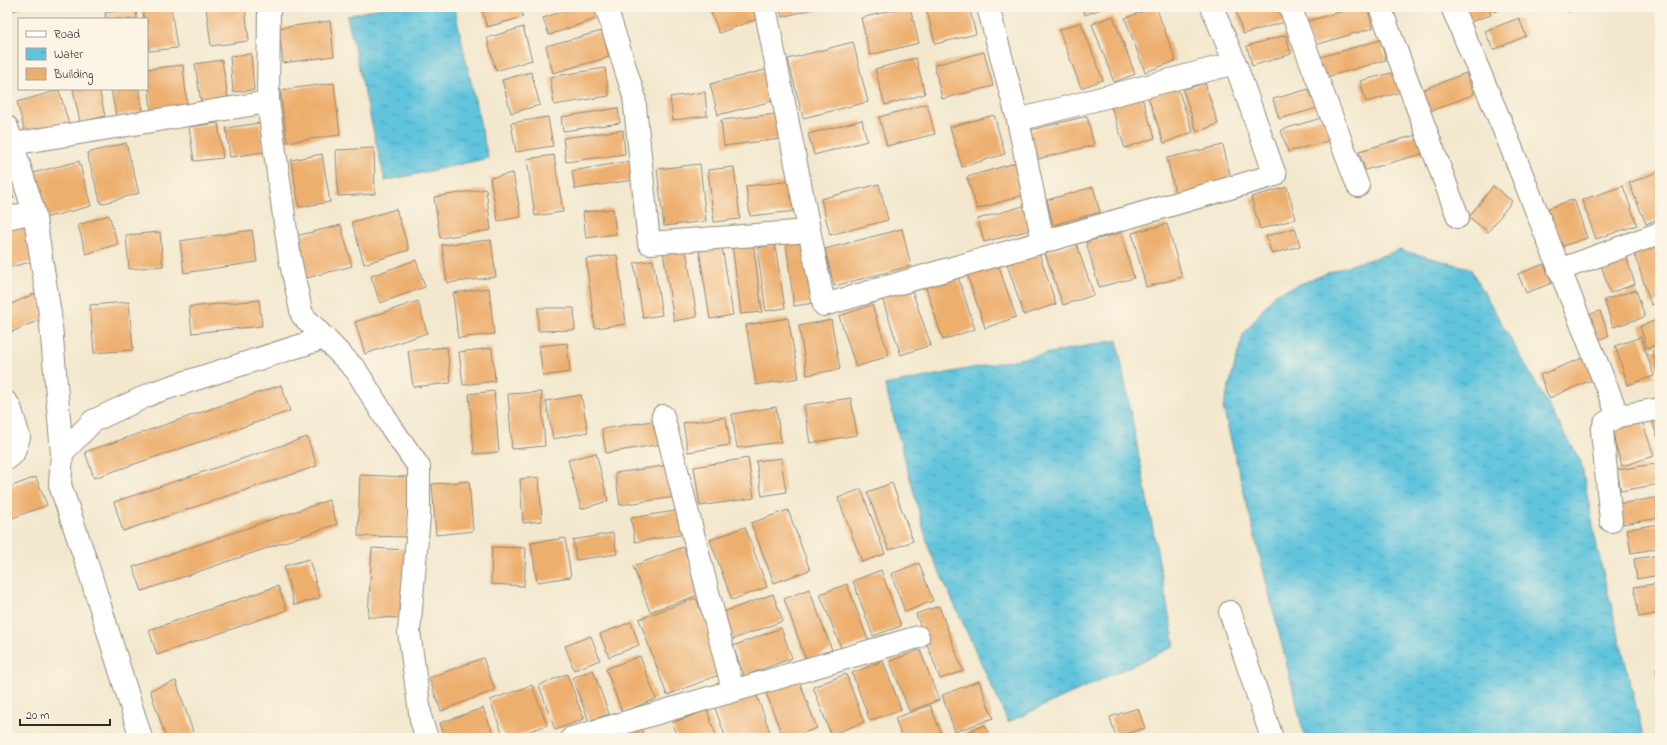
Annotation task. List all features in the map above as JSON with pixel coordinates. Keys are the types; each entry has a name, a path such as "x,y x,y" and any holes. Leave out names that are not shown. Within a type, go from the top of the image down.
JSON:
{"street":[{"path":"269,7 268,102 290,259 302,315 356,370 391,427 419,466 419,515 409,632 421,720 427,738"},
{"path":"606,7 634,96 649,243 809,231"},
{"path":"765,7 824,305 1275,175 1235,63 1212,7"},
{"path":"988,7 1018,120 1043,242"},
{"path":"1290,7 1358,186"},
{"path":"1380,7 1458,217"},
{"path":"1452,7 1509,142 1618,416"},
{"path":"1018,120 1235,63"},
{"path":"141,738 88,567 60,485 62,453 50,314 34,212 10,136 268,102"},
{"path":"7,218 34,212"},
{"path":"1559,270 1660,233"},
{"path":"62,453 93,422 154,392 324,338"},
{"path":"7,404 10,407 20,437 13,454 7,459"},
{"path":"1611,521 1602,431 1605,423 1618,416 1660,409"},
{"path":"663,416 733,690"},
{"path":"1230,612 1272,738"},
{"path":"572,738 918,637"}],"water":[{"path":"384,7 454,7 488,158 385,181 347,16"},
{"path":"1400,250 1470,268 1581,462 1598,552 1644,738 1305,738 1223,408 1243,335 1275,294 1338,269"},
{"path":"1117,340 1175,646 1008,722 929,549 885,385"}],"building":[{"path":"7,7 19,7 19,9 7,13"},
{"path":"171,7 177,48 149,51 148,18 144,18 142,8"},
{"path":"206,7 245,7 249,41 211,46"},
{"path":"481,7 520,7 523,17 487,27"},
{"path":"575,7 598,7 601,17 549,35 543,18"},
{"path":"709,7 758,7 762,17 719,33"},
{"path":"779,7 817,7 817,8 782,17"},
{"path":"910,7 919,43 870,55 861,18"},
{"path":"926,7 969,7 976,34 935,44"},
{"path":"1082,7 1106,7 1085,15"},
{"path":"1156,7 1176,61 1145,72 1125,18"},
{"path":"1235,7 1284,7 1288,21 1243,34"},
{"path":"1357,7 1367,7 1373,28 1312,46 1305,22"},
{"path":"1462,7 1489,7 1491,15 1467,23"},
{"path":"1492,7 1507,7 1494,12"},
{"path":"1565,7 1578,7 1567,12"},
{"path":"136,9 137,18 106,18 105,13"},
{"path":"1113,16 1135,74 1114,82 1092,24"},
{"path":"1519,18 1526,36 1493,50 1485,31"},
{"path":"330,21 334,56 283,63 279,28"},
{"path":"1081,22 1103,80 1081,88 1059,30"},
{"path":"523,27 532,60 496,71 487,38"},
{"path":"602,31 609,57 553,73 546,46"},
{"path":"1286,35 1291,54 1252,66 1247,46"},
{"path":"1380,40 1386,60 1323,78 1317,58"},
{"path":"853,42 868,102 803,118 788,59"},
{"path":"984,52 993,86 942,99 934,65"},
{"path":"251,54 254,90 233,92 230,56"},
{"path":"916,58 925,94 885,105 875,69"},
{"path":"222,60 228,98 201,102 195,64"},
{"path":"183,65 187,105 151,110 148,69"},
{"path":"605,68 609,96 554,105 550,77"},
{"path":"769,69 777,100 718,115 710,84"},
{"path":"531,72 540,105 511,113 502,80"},
{"path":"1395,72 1401,92 1366,102 1360,81"},
{"path":"1466,73 1474,94 1426,113 1417,92"},
{"path":"334,83 340,135 287,142 280,90"},
{"path":"1205,83 1218,124 1197,132 1183,90"},
{"path":"1176,84 1193,132 1164,143 1147,94"},
{"path":"1316,87 1321,107 1279,119 1273,99"},
{"path":"59,90 69,124 26,136 17,102"},
{"path":"73,90 99,90 105,116 80,122"},
{"path":"111,90 139,90 143,111 116,116"},
{"path":"705,92 707,116 673,120 670,97"},
{"path":"1141,95 1155,138 1125,148 1111,106"},
{"path":"927,104 935,134 887,146 879,117"},
{"path":"618,108 620,123 563,131 561,117"},
{"path":"777,114 780,139 724,146 721,120"},
{"path":"994,115 1005,154 962,167 950,127"},
{"path":"1331,115 1338,138 1288,152 1281,130"},
{"path":"1087,116 1094,145 1034,160 1027,131"},
{"path":"548,117 553,146 516,152 511,123"},
{"path":"862,120 867,141 814,155 808,134"},
{"path":"218,123 223,158 194,161 189,127"},
{"path":"260,123 264,152 230,157 226,128"},
{"path":"623,130 625,154 566,162 563,138"},
{"path":"1420,134 1425,153 1365,170 1359,151"},
{"path":"126,143 139,193 101,204 87,153"},
{"path":"1223,145 1232,183 1176,197 1167,158"},
{"path":"374,148 375,194 338,196 336,150"},
{"path":"322,154 330,202 299,207 291,160"},
{"path":"554,155 563,212 535,216 527,159"},
{"path":"79,161 91,206 45,218 33,173"},
{"path":"630,161 633,180 575,189 572,171"},
{"path":"1015,163 1024,195 977,209 967,177"},
{"path":"700,164 706,221 664,226 657,169"},
{"path":"734,167 740,219 714,222 708,170"},
{"path":"1660,171 1660,218 1646,224 1629,183"},
{"path":"513,173 521,217 498,221 490,178"},
{"path":"7,175 14,198 7,200"},
{"path":"793,181 796,211 750,216 746,186"},
{"path":"879,184 888,220 830,235 821,199"},
{"path":"1493,186 1512,201 1488,232 1469,217"},
{"path":"1623,186 1637,225 1596,239 1582,200"},
{"path":"1093,187 1100,212 1053,225 1047,200"},
{"path":"1287,187 1296,219 1260,229 1251,197"},
{"path":"486,189 491,230 440,238 434,197"},
{"path":"1574,199 1587,238 1560,247 1547,209"},
{"path":"1027,205 1034,229 984,242 978,219"},
{"path":"396,209 409,250 364,264 352,222"},
{"path":"613,209 616,234 586,238 583,212"},
{"path":"109,215 118,244 86,254 78,225"},
{"path":"28,221 38,260 7,268 7,227"},
{"path":"1167,224 1182,277 1146,287 1132,233"},
{"path":"341,225 352,266 303,279 292,237"},
{"path":"1295,228 1300,246 1272,254 1266,236"},
{"path":"902,229 911,266 834,286 825,249"},
{"path":"252,230 257,262 184,273 180,241"},
{"path":"160,232 163,266 129,269 126,235"},
{"path":"1121,233 1134,278 1099,287 1086,242"},
{"path":"491,240 496,277 447,283 442,245"},
{"path":"753,241 762,312 741,314 732,244"},
{"path":"1657,241 1660,249 1660,302 1651,305 1633,249"},
{"path":"804,242 814,303 794,306 786,243"},
{"path":"1076,243 1094,295 1063,305 1045,253"},
{"path":"775,245 785,308 766,311 757,248"},
{"path":"722,246 733,315 710,319 699,249"},
{"path":"686,249 697,317 674,321 663,252"},
{"path":"1038,250 1056,304 1024,315 1006,261"},
{"path":"1625,253 1635,284 1610,293 1600,261"},
{"path":"617,255 626,324 595,328 586,259"},
{"path":"416,260 425,287 380,303 371,276"},
{"path":"653,260 662,315 643,318 634,263"},
{"path":"997,261 1016,317 985,328 966,271"},
{"path":"1544,264 1552,283 1526,293 1518,274"},
{"path":"956,271 975,329 943,340 924,282"},
{"path":"910,285 931,345 901,355 881,295"},
{"path":"489,288 494,334 458,338 453,293"},
{"path":"1636,290 1645,317 1613,327 1604,300"},
{"path":"36,293 46,317 7,334 7,306"},
{"path":"259,300 262,326 192,333 189,307"},
{"path":"418,301 427,333 365,354 355,322"},
{"path":"129,302 133,350 94,353 90,305"},
{"path":"872,305 889,356 856,367 839,316"},
{"path":"538,308 574,308 575,330 538,331"},
{"path":"1600,311 1609,336 1592,342 1583,317"},
{"path":"788,318 799,378 756,385 746,325"},
{"path":"1660,319 1660,344 1647,348 1640,326"},
{"path":"831,320 840,369 807,375 799,326"},
{"path":"1641,337 1654,376 1628,385 1615,346"},
{"path":"567,343 570,372 543,376 539,346"},
{"path":"447,347 451,383 413,387 408,351"},
{"path":"492,348 495,381 463,385 459,352"},
{"path":"1660,349 1660,375 1652,351"},
{"path":"1585,357 1594,379 1549,398 1540,375"},
{"path":"281,385 290,411 94,478 85,452"},
{"path":"494,391 499,452 474,454 469,394"},
{"path":"541,392 545,446 512,449 508,394"},
{"path":"581,395 588,432 553,439 546,401"},
{"path":"851,398 857,435 810,443 804,405"},
{"path":"776,407 781,442 737,448 732,414"},
{"path":"1640,415 1654,456 1622,466 1609,425"},
{"path":"726,417 730,445 688,452 683,423"},
{"path":"1660,418 1660,445 1652,420"},
{"path":"658,420 662,444 606,453 602,429"},
{"path":"307,437 317,466 123,531 114,502"},
{"path":"596,453 608,501 581,509 568,460"},
{"path":"748,458 754,498 700,506 694,467"},
{"path":"781,458 786,492 762,496 756,461"},
{"path":"1660,463 1660,484 1621,491 1617,470"},
{"path":"670,465 675,497 620,505 615,473"},
{"path":"360,475 409,477 407,537 358,536"},
{"path":"36,477 47,505 7,520 7,488"},
{"path":"539,477 542,521 523,523 520,479"},
{"path":"469,481 473,531 436,535 432,484"},
{"path":"892,483 913,541 889,550 867,492"},
{"path":"861,489 885,554 862,562 838,498"},
{"path":"1660,497 1660,518 1623,524 1619,504"},
{"path":"329,500 337,524 142,591 133,567"},
{"path":"681,510 685,534 635,542 631,518"},
{"path":"788,510 810,570 774,583 751,523"},
{"path":"1660,524 1660,548 1631,553 1627,529"},
{"path":"745,527 767,587 732,600 710,540"},
{"path":"613,533 617,554 576,560 573,540"},
{"path":"565,538 571,577 537,582 531,543"},
{"path":"492,547 526,548 524,586 491,584"},
{"path":"683,547 701,594 650,612 633,566"},
{"path":"372,548 407,550 403,618 368,617"},
{"path":"1660,555 1660,575 1637,579 1634,559"},
{"path":"309,559 320,598 294,605 284,566"},
{"path":"919,563 933,601 905,612 891,574"},
{"path":"881,570 901,626 873,636 853,581"},
{"path":"1660,583 1660,613 1639,617 1634,587"},
{"path":"847,584 868,640 842,650 820,594"},
{"path":"278,586 287,610 157,655 149,630"},
{"path":"809,589 832,650 806,660 784,599"},
{"path":"773,594 783,621 728,641 718,614"},
{"path":"696,598 724,673 667,695 639,619"},
{"path":"939,606 963,671 940,679 916,614"},
{"path":"631,622 639,645 609,657 600,634"},
{"path":"781,628 792,658 744,676 733,646"},
{"path":"591,636 600,660 574,670 565,646"},
{"path":"920,650 939,700 909,711 890,661"},
{"path":"640,656 656,699 622,712 606,669"},
{"path":"483,658 495,690 441,711 429,678"},
{"path":"883,661 901,709 870,721 852,673"},
{"path":"1656,669 1660,669 1660,687 1659,687"},
{"path":"593,670 609,714 589,721 572,678"},
{"path":"567,674 584,719 555,730 539,685"},
{"path":"846,674 864,722 831,735 813,687"},
{"path":"798,678 817,728 790,738 783,738 765,690"},
{"path":"176,681 195,738 166,738 150,690"},
{"path":"979,681 993,718 955,732 942,695"},
{"path":"532,685 547,725 511,738 504,738 490,700"},
{"path":"756,693 772,738 726,738 715,708"},
{"path":"930,705 943,738 902,738 895,718"},
{"path":"483,708 495,738 446,738 440,723"},
{"path":"1138,708 1145,728 1116,737 1110,717"},
{"path":"707,710 717,738 677,738 672,723"},
{"path":"985,725 990,738 951,738"},
{"path":"641,728 645,738 617,737"}]}
